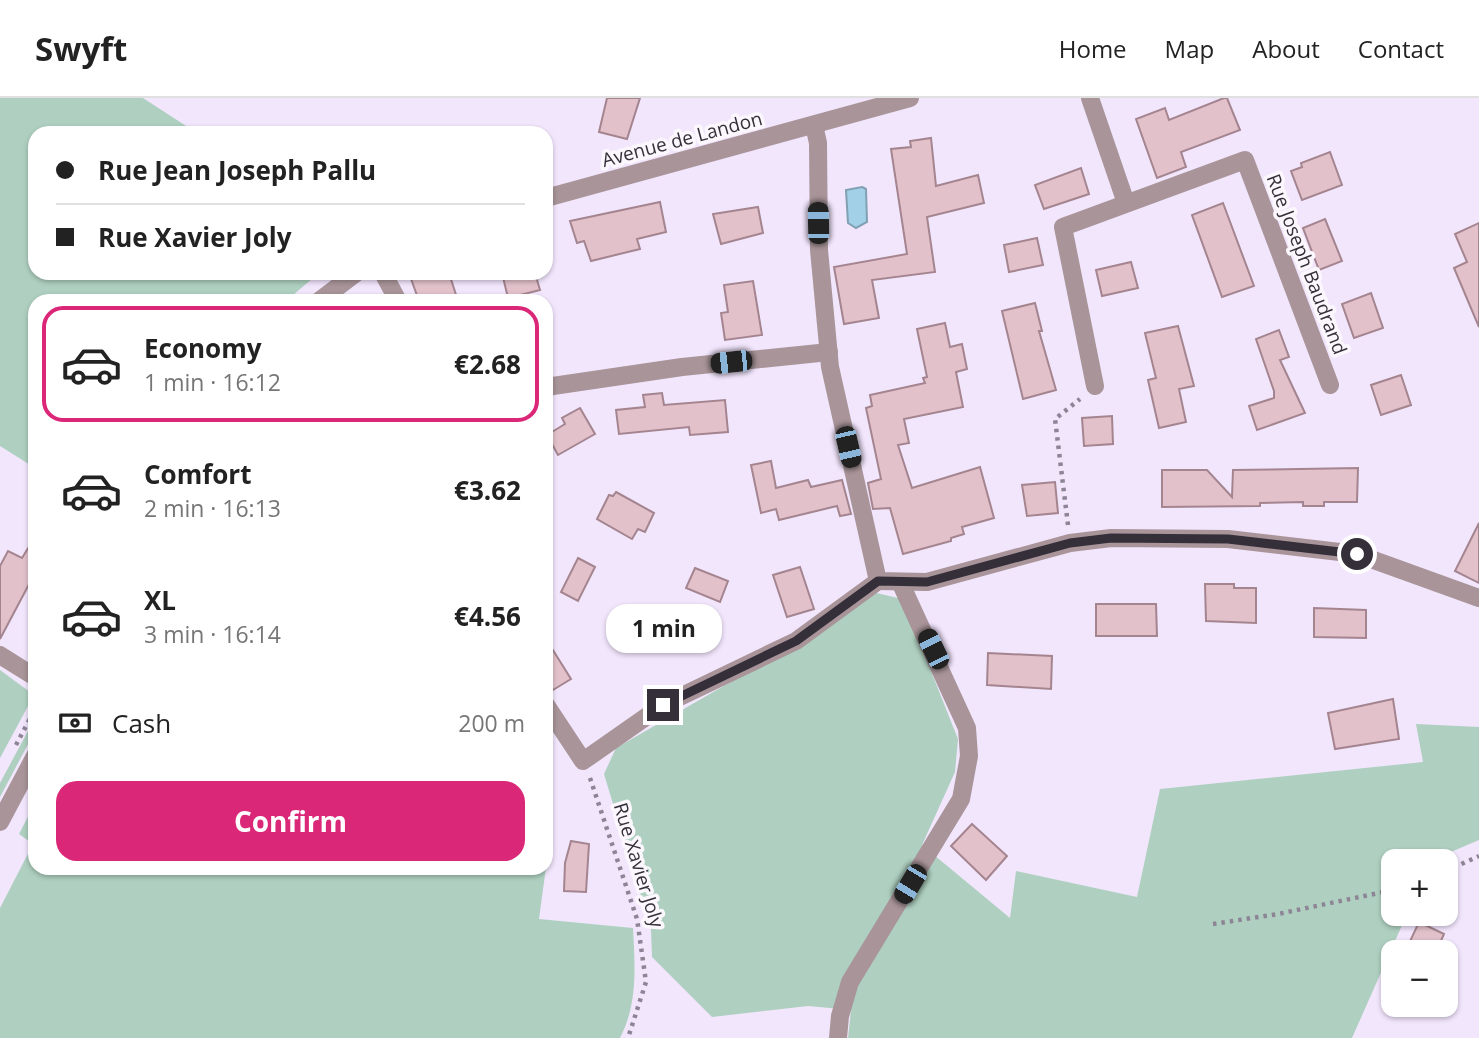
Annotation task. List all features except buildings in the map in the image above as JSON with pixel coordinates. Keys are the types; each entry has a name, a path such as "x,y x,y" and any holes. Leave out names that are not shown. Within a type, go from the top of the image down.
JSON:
{"street":[{"name":"Avenue de Landon","path":"553,196 910,98"},
{"path":"1090,98 1126,203"},
{"path":"814,125 818,143 819,250 829,352 878,581"},
{"name":"Rue Joseph Baudrand","path":"1095,386 1063,227 1245,160 1330,385"},
{"path":"328,294 347,280"},
{"path":"553,386 682,367 829,352"},
{"path":"553,716 583,761 663,705 796,641 878,581 901,584 927,582 1070,543 1111,538 1228,539 1357,554 1479,598"},
{"path":"838,1038 840,1016 850,982 961,799 969,756 967,728 958,705 901,584"},
{"path":"0,655 28,673"},
{"path":"0,822 28,768"}],"path":[{"path":"1070,543 1055,419 1095,386"},
{"name":"Rue Xavier Joly","path":"583,761 637,919 646,982 628,1038"},
{"path":"1458,866 1479,856"},
{"path":"1213,924 1278,914 1381,893"}],"green space":[{"path":"0,98 143,98 186,126 28,126 28,280 311,280 294,294 28,294 28,464 0,446"},
{"path":"872,592 898,598 913,626 958,739 955,772 922,845 1010,918 1016,871 1137,897 1160,789 1423,762 1416,724 1479,727 1479,840 1458,849 1381,849 1381,926 1402,926 1395,940 1381,940 1381,973 1352,1038 848,1038 851,1010 808,1006 712,1017 652,957 651,930 604,774 616,748 835,622"},
{"path":"0,670 28,691 28,706 0,758"},
{"path":"28,731 28,744 0,797 0,783"},
{"path":"28,817 28,840 19,834"},
{"path":"28,854 28,875 545,875 539,919 633,928 633,998 620,1038 0,1038 0,908"}],"water":[{"path":"862,187 866,189 867,222 856,228 848,223 846,190"}],"route":[{"path":"663,705 796,641 878,581 901,584 927,582 1070,543 1111,538 1228,539 1357,554"}]}
